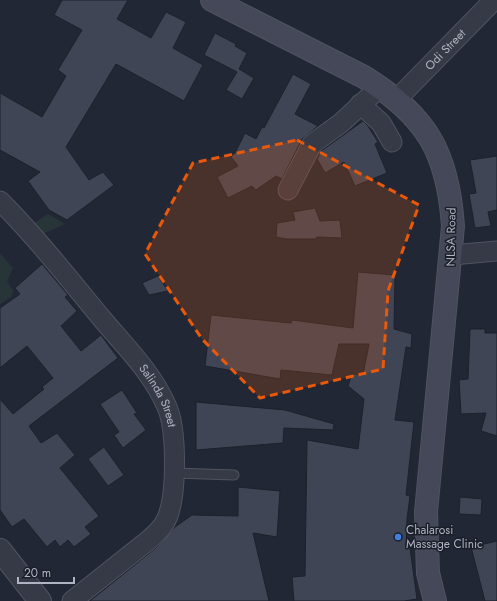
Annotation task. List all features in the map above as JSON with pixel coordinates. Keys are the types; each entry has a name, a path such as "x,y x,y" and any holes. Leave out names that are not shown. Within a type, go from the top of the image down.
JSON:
{"main road":[{"name":"NLSA Road","path":"212,0 364,77 388,93 415,115 427,131 446,175 451,198 453,226 452,255 426,512 428,573 435,601"}],"street":[{"name":"Odi Street","path":"288,190 312,144 341,123 360,104 388,93 494,0"},
{"path":"360,104 381,123 392,142"},
{"name":"Salinda Street","path":"0,201 27,228 150,376 168,408 172,424 174,473 171,506 167,519 159,530 72,601"},
{"path":"452,255 497,251"},
{"path":"0,550 40,601"}],"lane":[{"path":"174,473 234,475"}],"highlighted area":[{"path":"297,140 419,205 388,291 383,369 260,398 202,339 145,254 193,163"}],"shaded area":[{"path":"48,214 65,224 43,234 34,223"},
{"path":"0,253 13,268 7,281 13,291 11,297 0,304"}],"building":[{"path":"62,0 128,0 117,19 151,38 166,12 186,22 173,48 203,65 184,101 116,64 66,147 89,180 103,172 114,185 67,220 49,210 28,181 40,172 0,150 0,93 42,117 66,76 58,70 82,30 54,15"},
{"path":"215,33 236,44 235,46 247,53 239,69 254,78 242,99 226,90 237,72 204,55"},
{"path":"293,74 311,84 295,114 318,126 302,139 282,179 276,176 256,190 252,186 228,198 217,177 238,166 231,157 235,153 245,133 256,139 262,127 264,128"},
{"path":"363,121 378,142 375,144 387,173 355,186 344,162 325,173 317,159 321,151"},
{"path":"497,156 497,210 488,212 491,226 475,228 469,194 476,193 470,160"},
{"path":"315,208 320,221 340,220 342,238 317,237 315,239 286,239 276,237 277,223 295,220 293,212"},
{"path":"42,264 68,295 65,297 77,311 61,326 81,351 101,335 118,358 29,426 41,443 57,433 75,455 60,468 99,516 85,527 91,534 74,547 68,540 60,547 55,540 47,547 24,519 12,527 0,510 0,399 13,414 44,389 42,387 53,378 27,346 0,368 0,308 20,294 15,288"},
{"path":"358,272 395,275 394,329 412,334 411,348 406,347 395,420 414,422 406,495 410,496 407,519 406,548 410,548 417,599 404,601 294,601 292,577 305,576 307,440 358,449 364,399 348,386 352,374 363,375 369,344 339,344 332,375 281,370 280,379 205,366 211,315 291,323 292,320 353,328"},
{"path":"158,276 168,291 149,295 142,283"},
{"path":"470,329 485,329 485,333 497,333 497,436 481,431 486,413 461,414 459,380 468,379"},
{"path":"122,390 137,413 134,414 146,430 123,448 114,435 119,432 100,404"},
{"path":"196,402 285,410 334,424 333,430 284,428 283,443 196,450"},
{"path":"104,447 124,475 108,486 88,459"},
{"path":"238,487 280,491 277,537 253,533 269,601 90,601 157,547 175,527 192,515 238,516"},
{"path":"460,497 482,499 481,515 459,514"},
{"path":"497,541 497,601 485,601 471,547"}],"place":[{"name":"Chalarosi Massage Clinic","path":"398,537"}]}
